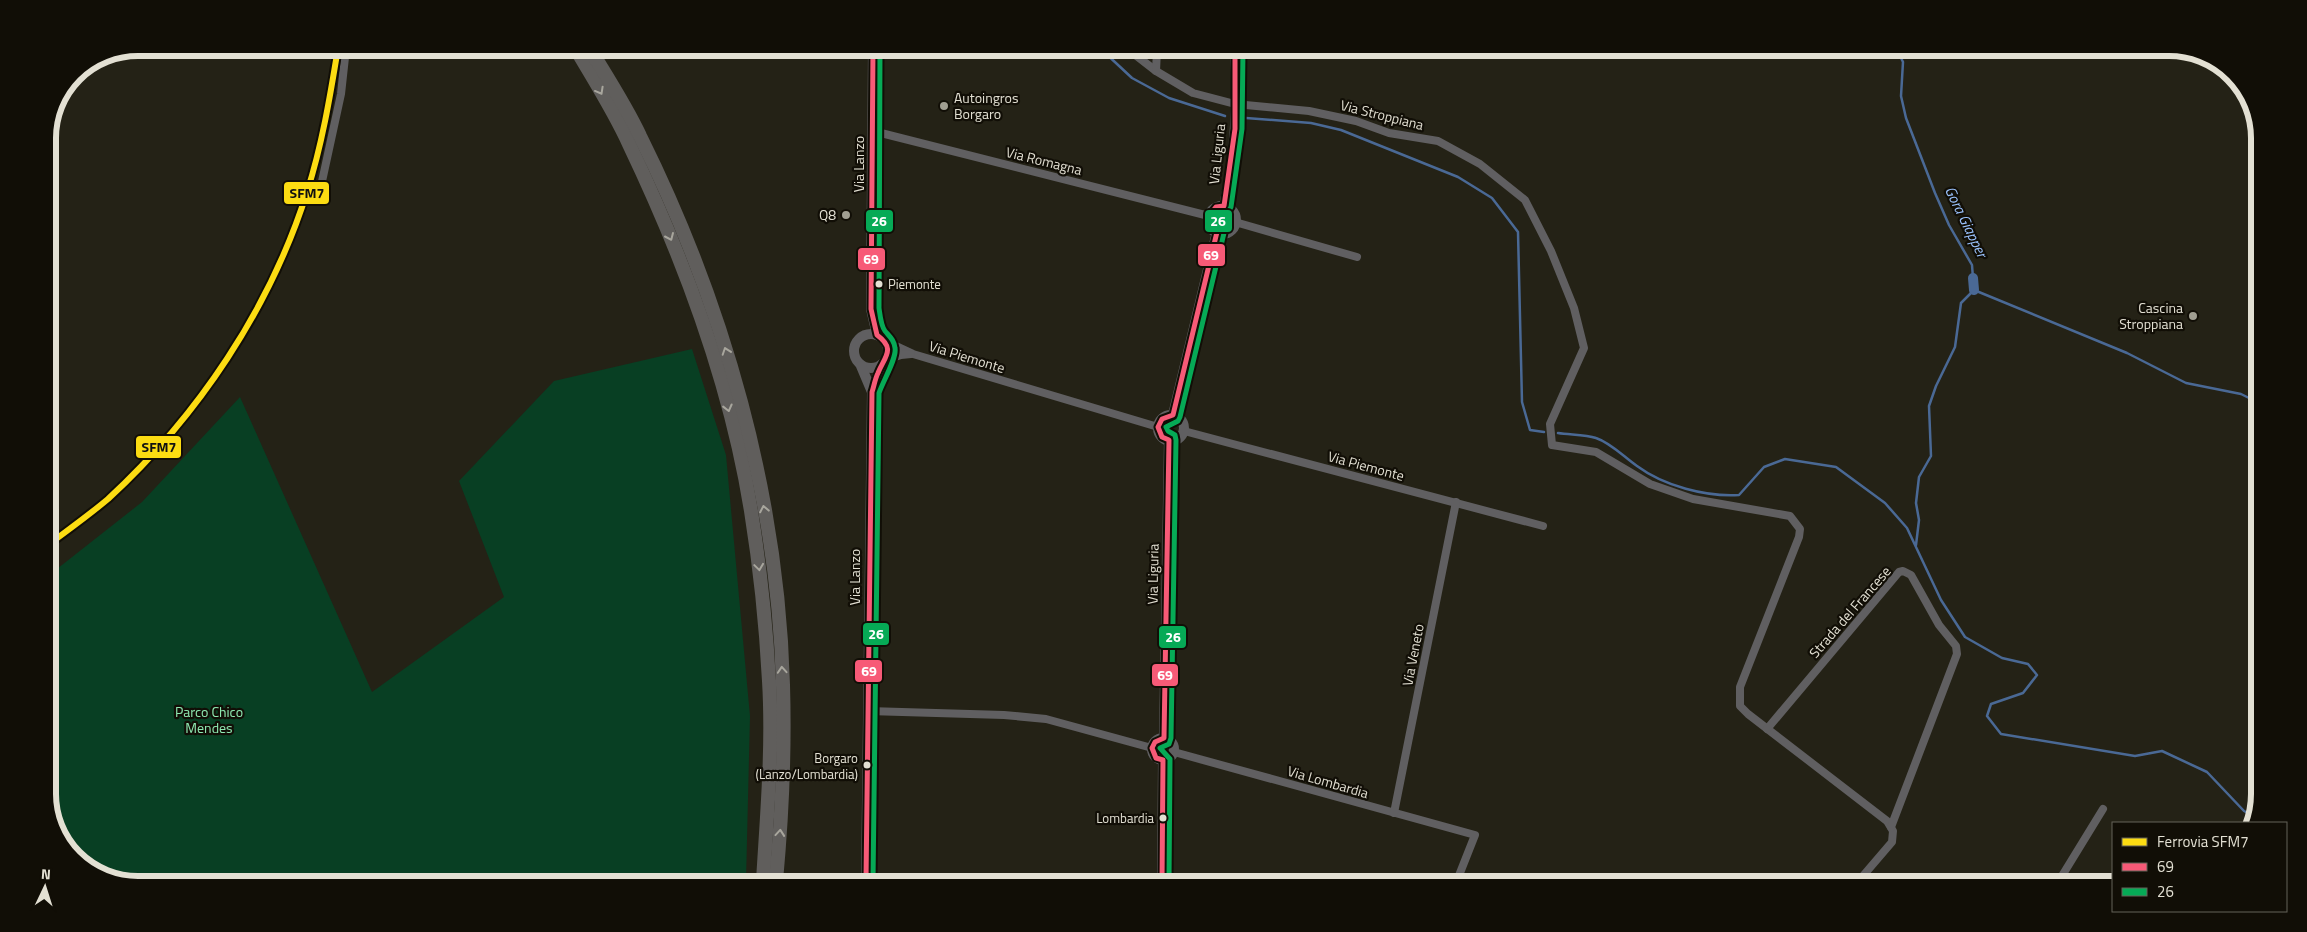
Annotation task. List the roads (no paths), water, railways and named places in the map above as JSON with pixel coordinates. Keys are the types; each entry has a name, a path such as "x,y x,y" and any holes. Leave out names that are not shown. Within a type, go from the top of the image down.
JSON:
{"highway":[{"path":"581,56 629,142 683,266 718,369 741,462 751,510 762,595 769,682 770,768 763,876"},
{"path":"594,56 640,135 696,262 732,368 755,459 767,520 776,590 783,684 783,805 776,876"}],"street":[{"path":"321,186 341,94 345,56"},
{"name":"Via Lanzo","path":"863,336 871,309 874,56"},
{"name":"Via Stroppiana","path":"1136,56 1156,72 1193,93 1235,104 1309,111 1356,121 1389,133 1438,141 1480,164 1525,200 1551,251 1574,308 1584,348 1550,424 1552,445 1596,452 1650,484 1685,496 1780,512 1790,516 1800,529 1799,537 1740,687 1740,706 1767,729"},
{"path":"1156,72 1157,56"},
{"name":"Via Liguria","path":"1224,206 1233,141 1236,56"},
{"name":"Via Romagna","path":"873,131 1209,216"},
{"path":"1224,206 1234,213 1235,222 1227,232 1217,232 1211,227 1209,216 1216,207 1224,206"},
{"path":"1235,222 1357,258"},
{"path":"1173,415 1217,232"},
{"name":"Via Lanzo","path":"871,309 881,338"},
{"path":"863,336 881,338 888,350 884,363 871,369 861,366 855,358 856,343 863,336"},
{"name":"Via Piemonte","path":"881,338 913,354 1158,427"},
{"name":"Via Piemonte","path":"884,363 900,354 913,354"},
{"name":"Via Lanzo","path":"866,876 872,392 884,363"},
{"name":"Via Lanzo","path":"861,366 872,392"},
{"path":"1173,415 1182,421 1184,431 1180,437 1169,440 1160,434 1158,427 1162,419 1173,415"},
{"name":"Via Piemonte","path":"1184,431 1543,526"},
{"name":"Via Liguria","path":"1164,738 1169,440"},
{"name":"Via Veneto","path":"1394,813 1456,502"},
{"name":"Strada del Francese","path":"1767,729 1899,572 1904,571 1911,574 1939,625 1956,646 1957,654 1891,827 1893,831 1892,842 1863,876"},
{"path":"868,711 1004,715 1046,719 1152,748"},
{"path":"1767,729 1888,821 1891,827"},
{"path":"1164,738 1172,744 1174,752 1171,757 1163,760 1156,758 1152,748 1155,742 1164,738"},
{"name":"Via Lombardia","path":"1174,752 1475,835 1459,876"},
{"path":"1162,876 1163,760"},
{"path":"2062,876 2103,809"}],"waterway":[{"path":"1108,56 1132,78 1169,98 1225,116"},
{"name":"Gora Giapper","path":"1900,56 1903,62 1901,96 1906,118 1949,225 1972,265 1973,278"},
{"path":"1246,118 1311,123 1341,130 1458,177 1492,198 1518,232 1522,402 1530,430 1544,432"},
{"name":"Gora Giapper","path":"1973,278 1974,290"},
{"path":"1916,545 1919,520 1916,503 1919,477 1931,456 1929,406 1936,386 1955,347 1961,303 1974,290 2127,353 2186,383 2241,394 2251,399"},
{"path":"1558,433 1596,438 1607,443 1637,466 1660,479 1686,489 1713,494 1739,495 1764,467 1785,459 1836,467 1885,503 1907,528 1941,600 1965,637 2002,658 2028,664 2037,675 2023,693 1991,704 1987,716 2001,734 2135,756 2162,751 2207,772 2248,813"}],"rail line":[{"name":"SFM7","path":"56,539 108,499 141,467 201,396 252,319 292,235 307,192 329,103 337,56"}],"place":[{"name":"Autoingros Borgaro","path":"944,106"},
{"name":"Q8","path":"846,215"},
{"name":"Piemonte","path":"879,284"},
{"name":"Cascina Stroppiana","path":"2193,316"},
{"name":"Borgaro (Lanzo/Lombardia)","path":"867,765"},
{"name":"Lombardia","path":"1163,818"}],"park label":[{"name":"Parco Chico Mendes","path":"209,720"}]}
